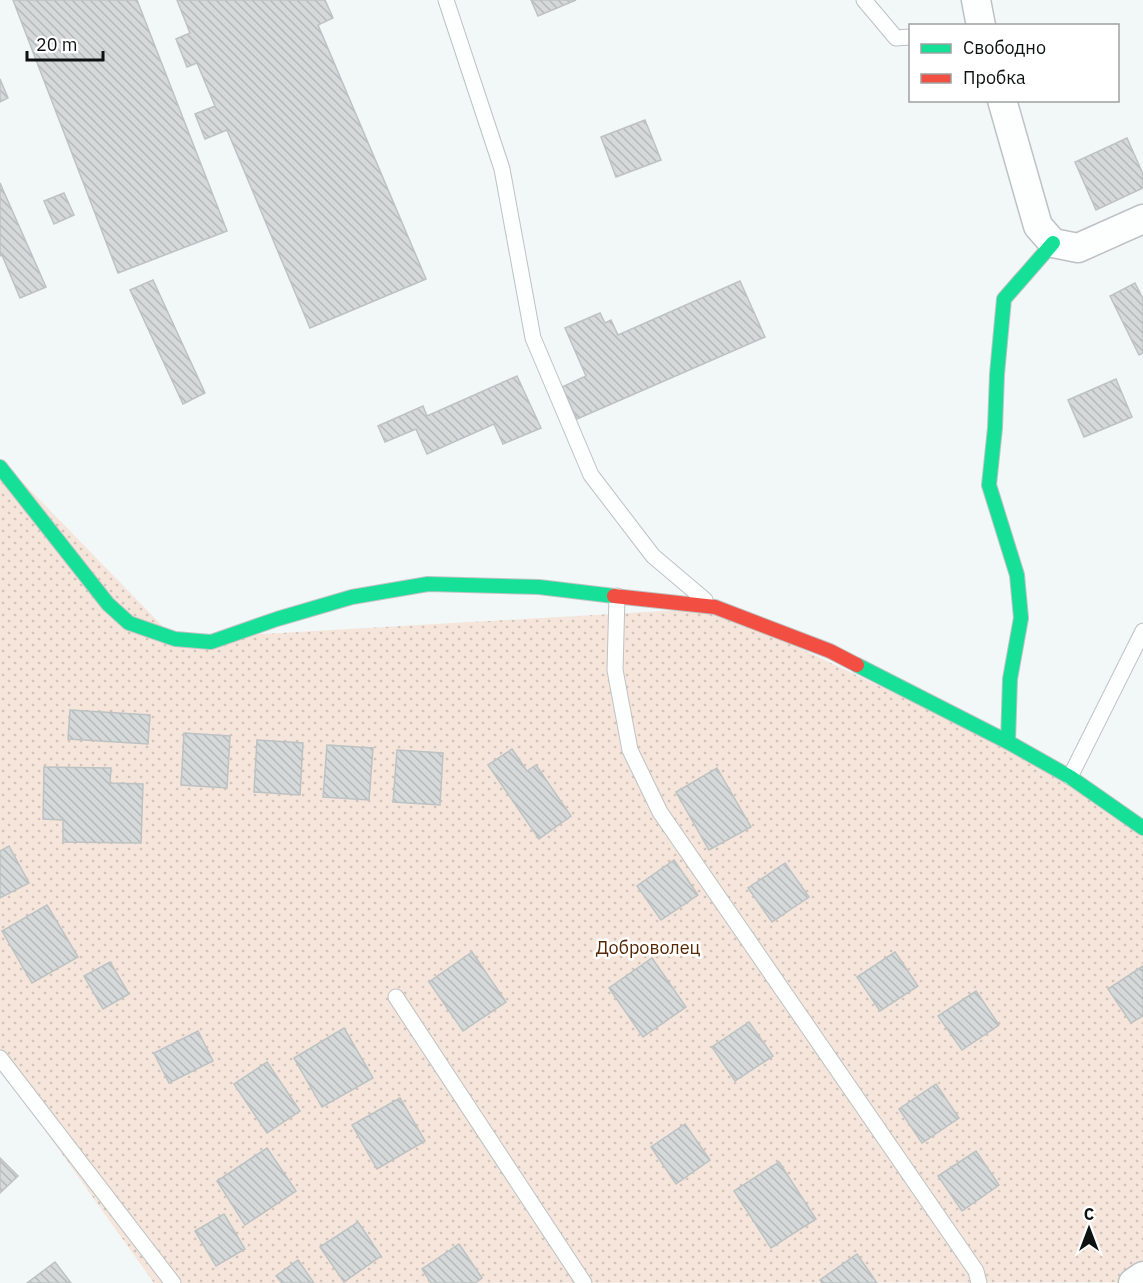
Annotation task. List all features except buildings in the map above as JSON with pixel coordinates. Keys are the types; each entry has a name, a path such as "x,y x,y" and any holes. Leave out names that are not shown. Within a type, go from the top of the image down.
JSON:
{"street":[{"path":"976,0 981,24"},
{"path":"1003,102 1038,226 1053,243 1078,248 1143,219"},
{"path":"1008,742 1010,679 1021,618 1017,575 989,485 995,428 997,374 1004,299 1053,243"},
{"path":"0,467 108,604 129,623 175,639 211,642 277,619 352,597 428,584 539,587 715,608 830,651 1008,742 1070,777 1143,828"},
{"path":"1133,1283 1143,1276"}],"lane":[{"path":"446,0 501,169 532,338 591,475 653,556 715,608"},
{"path":"864,0 896,38 909,37"},
{"path":"617,596 615,669 630,750 660,812 976,1271 980,1283"},
{"path":"1070,777 1143,631"},
{"path":"396,997 584,1283"},
{"path":"0,1059 173,1283"}],"green space":[{"name":"Доброволец","path":"0,459 175,639 715,608 1070,777 1143,832 1143,1282 154,1283 0,1067"}],"traffic: fast":[{"path":"1008,742 1010,679 1021,618 1017,575 989,485 995,428 997,374 1004,299 1053,243"},
{"path":"0,467 108,604 129,623 175,639 211,642 277,619 352,597 428,584 539,587 614,596"},
{"path":"857,665 1008,742 1070,777 1143,828"}],"traffic: jam":[{"path":"614,596 715,607 830,651 857,665"}]}
